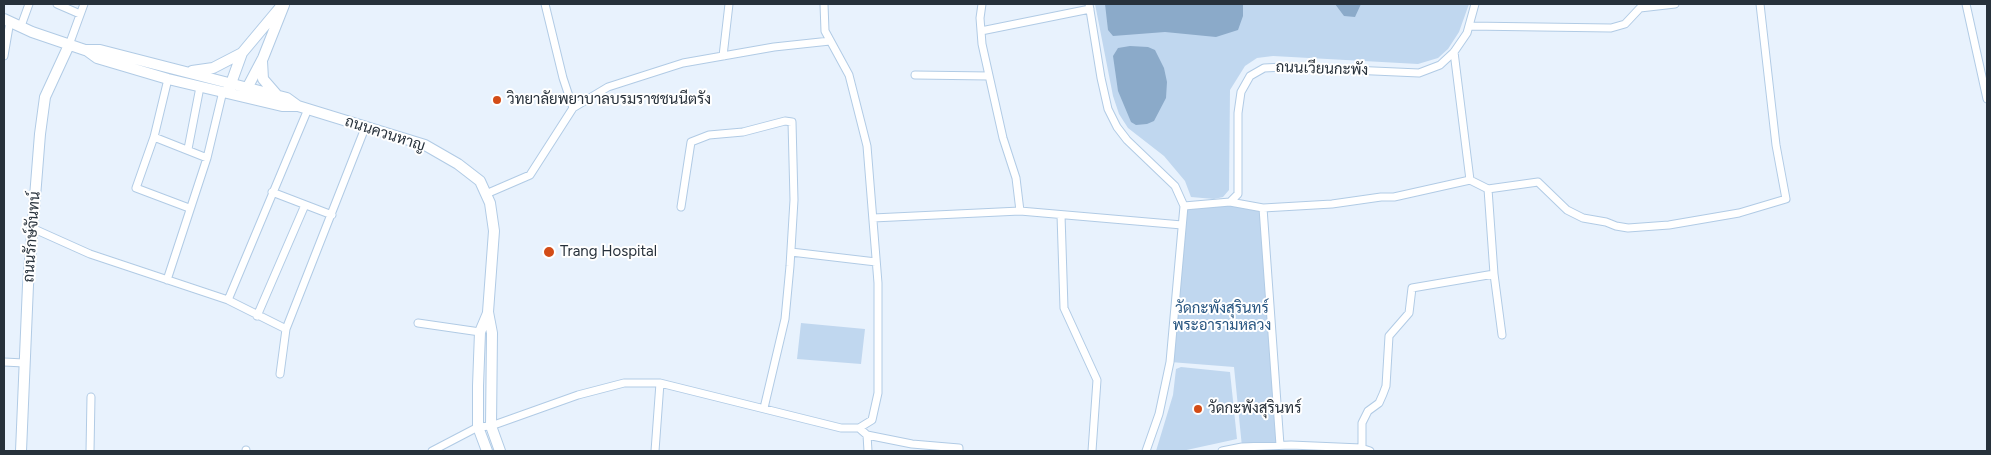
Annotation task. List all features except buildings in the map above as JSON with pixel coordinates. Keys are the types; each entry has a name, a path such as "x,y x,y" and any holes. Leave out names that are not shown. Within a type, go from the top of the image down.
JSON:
{"main road":[{"path":"227,89 242,53 284,4"},
{"path":"244,92 263,58 284,4"},
{"path":"7,20 68,45 85,50 100,50 179,71 227,89"},
{"name":"ถนนรักษ์จันทน์","path":"21,451 32,228 45,97 68,45"},
{"path":"85,50 97,58 168,79 200,87 227,89"},
{"path":"179,71 198,72 213,68 242,53"},
{"path":"263,58 263,79 276,95"},
{"name":"ถนนควนหาญ","path":"227,89 276,95 287,98 303,108"},
{"name":"ถนนควนหาญ","path":"244,92 282,106 303,108 365,128 385,131 425,145 458,164 480,181 490,202 494,231 488,312 492,333 491,426 500,451"},
{"name":"ถนนควนหาญ","path":"487,451 478,427 480,332 488,312"}],"street":[{"path":"21,26 29,4"},
{"path":"57,4 80,14"},
{"path":"68,45 84,4"},
{"path":"545,4 563,78 573,108"},
{"path":"724,56 728,4"},
{"path":"432,451 478,427 491,426 578,395 624,383 660,383 841,428 860,428 872,420 878,393 876,262 867,146 859,106 849,75 825,31 824,4"},
{"path":"982,4 981,31 989,76 1003,138 1016,178 1020,212"},
{"name":"ถนนเวียนกะพัง","path":"1230,202 1238,194 1241,92 1250,76 1264,68 1284,66 1419,73 1440,65 1454,52 1469,26 1475,4"},
{"path":"1469,26 1610,28 1625,24 1640,8 1675,4"},
{"path":"1184,206 1230,202 1263,208 1332,204 1381,196 1394,197 1470,180 1488,189 1538,182 1567,210 1582,218 1628,228 1669,225 1739,213 1786,199 1776,145 1760,4"},
{"path":"1966,4 1987,99"},
{"path":"981,31 1090,7 1108,110 1117,127 1128,140 1175,186 1184,206 1178,293 1170,362 1159,414 1146,451"},
{"path":"4,56 7,20"},
{"path":"486,194 530,175 573,108 608,87 683,63 774,47 830,41"},
{"path":"1454,52 1470,180"},
{"path":"915,75 989,76"},
{"path":"168,79 154,137 136,188 189,208"},
{"path":"188,150 200,87"},
{"path":"167,280 189,208 207,158 227,89"},
{"path":"228,300 272,192 303,108"},
{"path":"682,207 691,142 709,134 743,132 785,121 792,122 794,200 785,319 764,408"},
{"path":"280,374 286,329 365,128"},
{"path":"154,137 207,158"},
{"path":"1488,189 1494,274 1502,335"},
{"path":"272,192 332,215"},
{"path":"257,316 305,205"},
{"path":"1263,208 1280,445"},
{"path":"873,218 1020,212 1182,224"},
{"path":"1061,215 1064,308 1097,380 1092,451"},
{"path":"32,228 90,254 228,300 286,329"},
{"path":"791,252 876,262"},
{"path":"1362,449 1362,423 1368,411 1379,402 1386,386 1389,336 1409,313 1412,288 1494,274"},
{"path":"418,323 480,332"},
{"path":"4,362 24,363"},
{"path":"655,451 660,383"},
{"path":"90,451 91,397"},
{"path":"860,428 867,435 912,444 959,448 959,451"},
{"path":"867,435 868,451"},
{"path":"1222,451 1280,445 1296,448 1362,449 1370,451"}],"green space":[{"path":"1095,4 1469,4 1459,32 1448,49 1438,58 1418,64 1273,56 1257,58 1245,66 1230,90 1229,190 1223,197 1214,199 1191,197 1185,181 1164,156 1128,128 1119,114 1113,96"},
{"name":"วัดกะพังสุรินทร์ พระอารามหลวง","path":"1230,202 1263,208 1280,445 1242,447 1234,367 1170,362 1184,206"},
{"path":"801,323 865,329 861,364 797,359"},
{"path":"1181,367 1230,372 1237,439 1182,451 1156,451 1173,395 1176,369"}],"shaded area":[{"path":"1105,4 1243,4 1243,16 1238,30 1216,37 1165,32 1113,36 1108,30"},
{"path":"1335,4 1361,4 1355,17 1344,16"},
{"path":"1130,46 1148,47 1155,50 1164,68 1167,82 1166,98 1154,121 1147,124 1136,125 1131,122 1118,91 1113,56 1118,48"}],"place":[{"name":"วิทยาลัยพยาบาลบรมราชชนนีตรัง","path":"497,100"},
{"name":"Trang Hospital","path":"549,252"},
{"name":"วัดกะพังสุรินทร์","path":"1198,409"}]}
